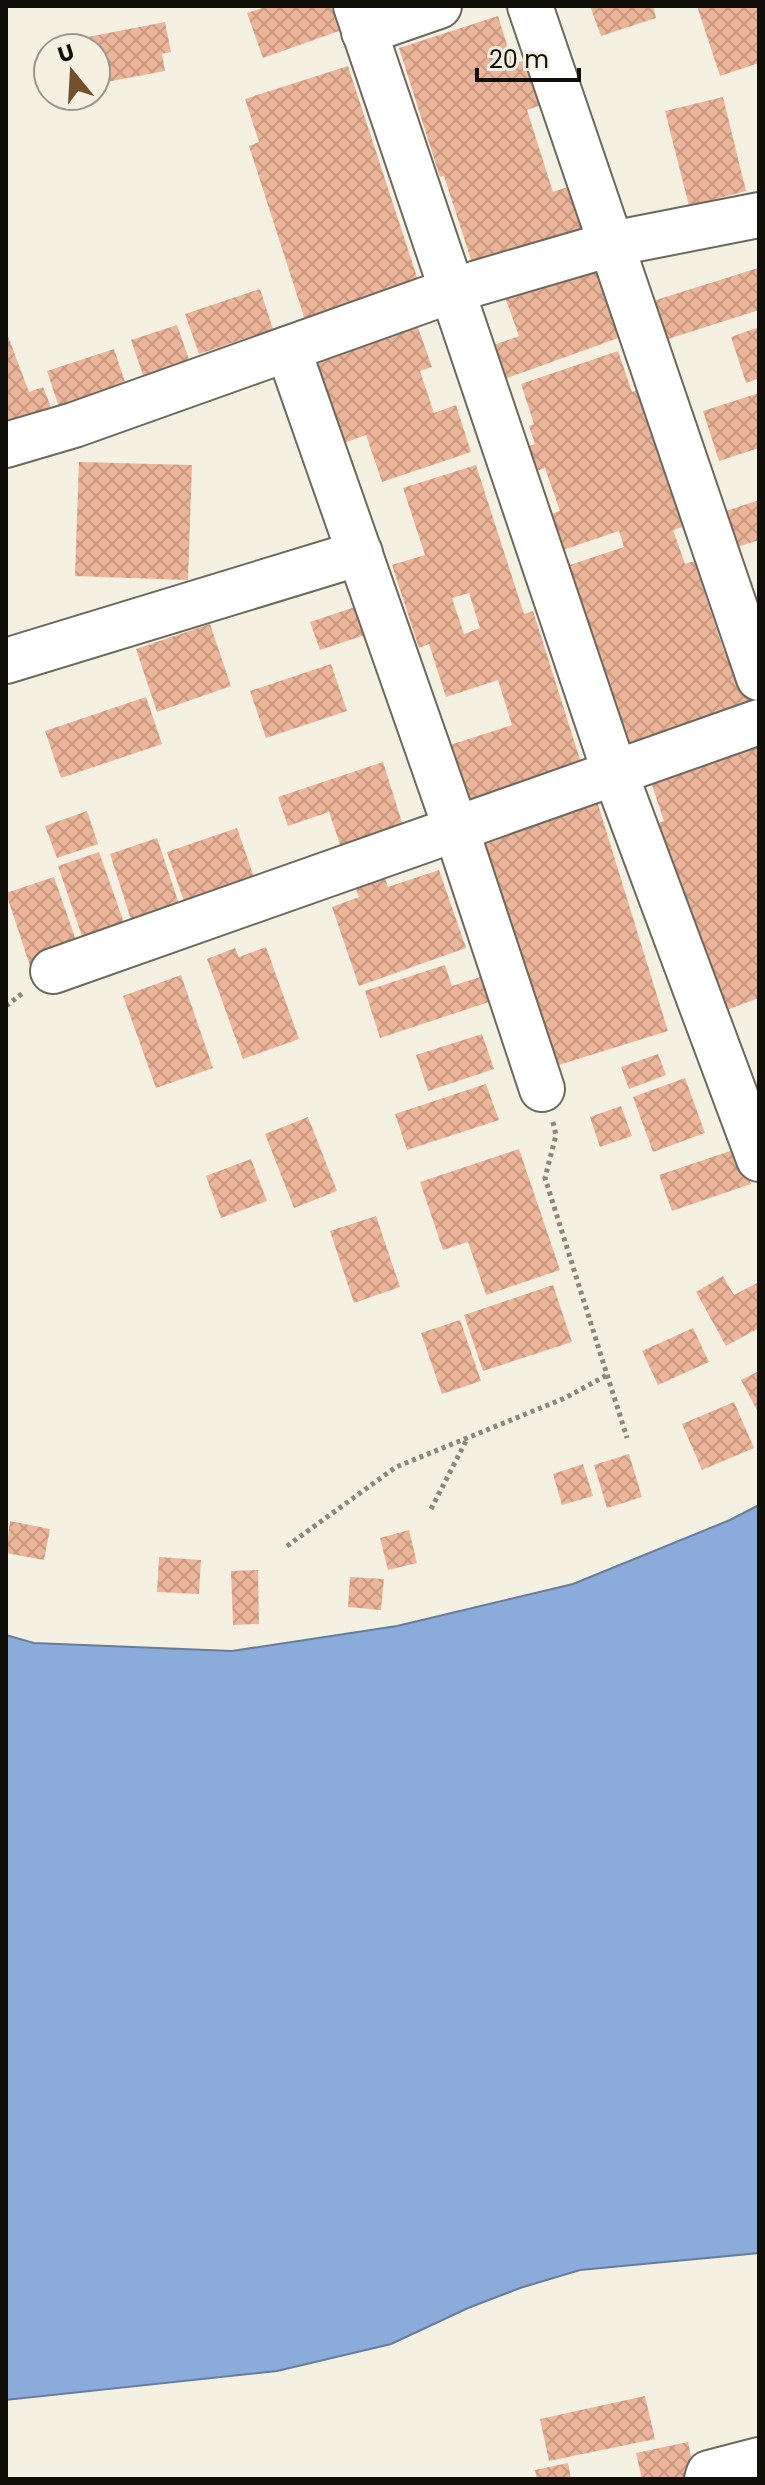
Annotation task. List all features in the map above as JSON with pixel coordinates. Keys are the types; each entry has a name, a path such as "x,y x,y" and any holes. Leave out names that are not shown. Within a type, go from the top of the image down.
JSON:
{"street":[{"path":"439,6 360,19 615,773 759,1159"},
{"path":"530,6 759,678"},
{"path":"6,445 74,425 450,291 611,244 759,215"},
{"path":"288,349 456,829 542,1089"},
{"path":"6,661 360,553"},
{"path":"53,971 759,722"},
{"path":"707,2479 709,2473 716,2469 759,2460"}],"path":[{"path":"542,1089 556,1135 545,1178 627,1438"},
{"path":"287,1546 396,1467 565,1398 607,1375"},
{"path":"431,1509 468,1438"}],"water":[{"path":"759,1505 759,2253 580,2270 468,2308 391,2344 277,2371 6,2400 6,1635 34,1643 232,1651 397,1626 573,1584 730,1520"}],"building":[{"path":"268,6 331,6 339,31 263,58 247,13"},
{"path":"590,6 653,6 656,18 601,36"},
{"path":"697,6 759,6 759,63 720,76"},
{"path":"498,16 513,64 533,58 547,103 527,110 553,192 576,184 592,234 475,272 444,176 440,177 399,48"},
{"path":"165,22 171,52 162,54 165,71 112,81 112,32"},
{"path":"348,66 419,283 305,320 249,146 259,142 245,99"},
{"path":"723,97 746,191 689,206 665,111"},
{"path":"592,257 621,337 499,381 488,347 519,336 502,289"},
{"path":"758,268 759,310 665,340 653,301"},
{"path":"260,289 273,329 199,354 185,314"},
{"path":"415,319 432,367 420,371 434,413 456,405 471,452 382,482 366,435 336,446 306,356"},
{"path":"177,325 190,362 144,378 131,340"},
{"path":"759,327 759,378 746,383 731,337"},
{"path":"6,331 29,392 43,387 53,412 6,428"},
{"path":"114,349 129,394 62,416 47,371"},
{"path":"618,351 632,392 642,388 696,523 673,530 685,564 694,561 725,654 735,651 753,703 628,745 567,566 624,547 619,531 554,553 542,517 560,511 545,468 532,473 524,448 535,444 529,426 534,424 521,384"},
{"path":"759,393 759,448 719,461 703,411"},
{"path":"79,462 192,465 188,580 75,576"},
{"path":"476,465 524,614 533,611 583,769 467,806 447,746 512,725 498,680 446,697 429,644 419,648 392,565 425,555 403,488","holes":["469,593 480,628 464,634 452,598"]},
{"path":"759,500 759,540 725,551 714,515"},
{"path":"361,605 371,633 320,650 310,622"},
{"path":"210,624 231,686 157,712 136,649"},
{"path":"331,664 347,711 266,738 250,691"},
{"path":"146,697 162,744 61,778 45,731"},
{"path":"754,739 759,753 759,998 721,1012 687,915 692,913 680,879 668,884 648,827 664,821 649,776"},
{"path":"383,762 405,832 343,853 329,812 288,826 278,797"},
{"path":"595,795 668,1031 549,1068 475,833"},
{"path":"87,811 98,844 57,858 45,826"},
{"path":"237,828 257,886 187,910 167,852"},
{"path":"157,838 183,916 135,932 110,854"},
{"path":"99,852 128,934 86,948 58,866"},
{"path":"382,870 388,887 439,870 466,948 359,986 332,907 359,897 353,881"},
{"path":"54,877 80,952 31,969 6,893"},
{"path":"266,947 299,1039 243,1059 207,959 235,948 239,957"},
{"path":"445,965 452,986 480,977 489,1002 380,1038 365,991"},
{"path":"181,975 213,1068 156,1088 123,996"},
{"path":"482,1034 494,1069 428,1091 416,1055"},
{"path":"658,1054 666,1075 629,1089 621,1067"},
{"path":"685,1078 705,1133 653,1152 633,1097"},
{"path":"486,1084 499,1120 407,1150 395,1114"},
{"path":"621,1106 632,1136 600,1147 590,1117"},
{"path":"308,1117 337,1191 294,1208 265,1134"},
{"path":"739,1148 751,1184 672,1211 659,1175"},
{"path":"519,1149 560,1270 486,1295 468,1242 443,1250 420,1182"},
{"path":"251,1159 267,1201 221,1218 206,1176"},
{"path":"376,1216 400,1287 354,1303 330,1231"},
{"path":"723,1276 734,1295 759,1282 759,1328 726,1346 696,1292"},
{"path":"553,1285 572,1342 483,1371 464,1315"},
{"path":"460,1320 481,1381 442,1394 421,1333"},
{"path":"693,1328 709,1362 658,1385 642,1351"},
{"path":"759,1371 759,1414 741,1380"},
{"path":"734,1402 754,1448 702,1470 682,1424"},
{"path":"629,1454 642,1497 607,1508 594,1465"},
{"path":"583,1464 593,1496 562,1505 553,1474"},
{"path":"10,1521 50,1529 44,1560 6,1553"},
{"path":"409,1530 417,1563 388,1570 380,1538"},
{"path":"159,1557 201,1560 199,1594 157,1592"},
{"path":"258,1570 259,1624 233,1625 231,1571"},
{"path":"350,1577 384,1579 381,1610 348,1607"},
{"path":"645,2396 655,2439 549,2461 540,2419"},
{"path":"688,2442 696,2479 642,2479 636,2453"},
{"path":"568,2463 571,2479 537,2479 535,2470"}]}
